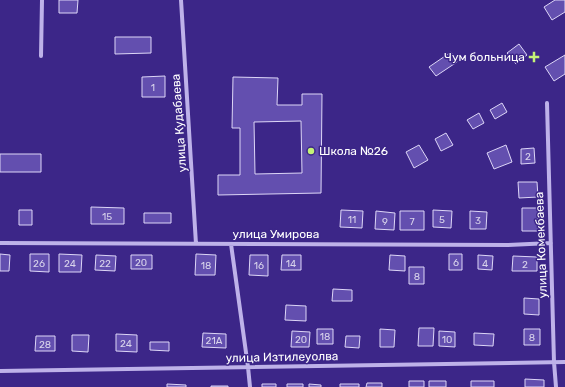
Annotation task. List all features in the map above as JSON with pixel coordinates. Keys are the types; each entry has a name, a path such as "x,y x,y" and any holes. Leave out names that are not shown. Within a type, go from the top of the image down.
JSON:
{"street":[{"path":"41,56 42,0"},
{"name":"улица Кудабаева","path":"181,0 196,244"},
{"name":"улица Комекбаева","path":"547,103 554,362 556,387"},
{"name":"улица Умирова","path":"0,243 508,245 551,243"},
{"path":"231,244 250,387"},
{"name":"улица Изтилеуолва","path":"0,371 565,362"}],"building":[{"path":"59,0 78,0 77,13 59,13"},
{"path":"555,0 565,0 565,12 552,20 544,7"},
{"path":"115,37 151,37 151,53 115,54"},
{"path":"519,44 527,55 516,64 507,53"},
{"path":"451,52 457,62 436,76 429,67"},
{"path":"565,55 565,74 554,81 545,67"},
{"path":"165,76 165,97 142,97 142,77"},
{"name":"Школа №26","path":"233,77 278,78 277,105 302,105 302,94 322,94 321,193 218,195 218,175 240,175 240,128 232,128","holes":["301,121 302,173 255,174 254,122"]},
{"path":"502,103 507,112 495,119 490,110"},
{"path":"479,113 484,123 473,129 467,120"},
{"path":"446,133 453,145 441,151 435,139"},
{"path":"419,145 428,160 414,168 406,152"},
{"path":"506,145 512,162 494,169 487,153"},
{"path":"534,148 535,163 521,164 521,149"},
{"path":"0,154 41,154 41,172 0,172"},
{"path":"518,182 537,182 538,197 519,198"},
{"path":"91,207 124,208 124,224 91,224"},
{"path":"522,208 538,208 538,231 522,231"},
{"path":"19,210 32,210 32,225 19,225"},
{"path":"341,210 363,211 362,228 340,227"},
{"path":"433,210 452,211 451,228 433,227"},
{"path":"376,211 395,213 394,230 375,229"},
{"path":"400,211 424,211 424,230 400,230"},
{"path":"470,211 487,212 486,229 470,229"},
{"path":"144,213 171,213 171,223 144,223"},
{"path":"0,254 10,255 9,271 0,271"},
{"path":"30,254 49,254 49,272 30,271"},
{"path":"59,254 82,255 81,272 59,272"},
{"path":"196,254 216,255 215,275 195,275"},
{"path":"449,254 462,254 462,270 449,270"},
{"path":"96,255 116,256 115,271 95,270"},
{"path":"131,255 152,255 152,269 131,269"},
{"path":"250,255 268,255 268,276 249,275"},
{"path":"282,255 301,255 301,270 281,270"},
{"path":"390,255 405,256 405,271 389,270"},
{"path":"478,255 493,256 492,270 478,269"},
{"path":"513,256 537,257 537,271 512,271"},
{"path":"409,267 424,267 424,284 409,284"},
{"path":"333,289 352,290 352,301 332,301"},
{"path":"524,298 539,299 539,315 524,314"},
{"path":"286,305 306,306 306,321 285,320"},
{"path":"419,328 434,328 433,346 418,346"},
{"path":"317,329 333,329 333,344 317,344"},
{"path":"380,329 395,330 394,347 380,347"},
{"path":"524,329 540,329 540,345 524,345"},
{"path":"292,331 310,332 309,347 291,347"},
{"path":"439,331 455,332 455,347 439,346"},
{"path":"203,333 226,334 226,348 202,347"},
{"path":"474,333 494,334 493,346 474,345"},
{"path":"116,334 137,335 137,352 116,351"},
{"path":"72,335 89,335 88,352 72,351"},
{"path":"36,336 55,336 55,351 35,351"},
{"path":"346,336 360,336 359,348 345,347"},
{"path":"150,342 169,342 169,351 150,350"},
{"path":"525,379 544,380 544,387 525,387"},
{"path":"409,381 424,381 424,387 409,387"},
{"path":"429,381 446,381 446,387 429,387"},
{"path":"471,381 494,381 494,387 471,387"},
{"path":"367,383 382,383 382,387 366,387"},
{"path":"167,384 186,385 186,387 167,387"},
{"path":"262,384 276,384 276,387 262,387"},
{"path":"287,384 303,384 303,387 287,387"},
{"path":"309,384 321,385 321,387 309,387"},
{"path":"340,384 359,384 359,387 340,387"},
{"path":"228,386 228,387 211,387"}],"place":[{"name":"Чум больница","path":"534,57"},
{"name":"Школа №26","path":"311,151"}]}
